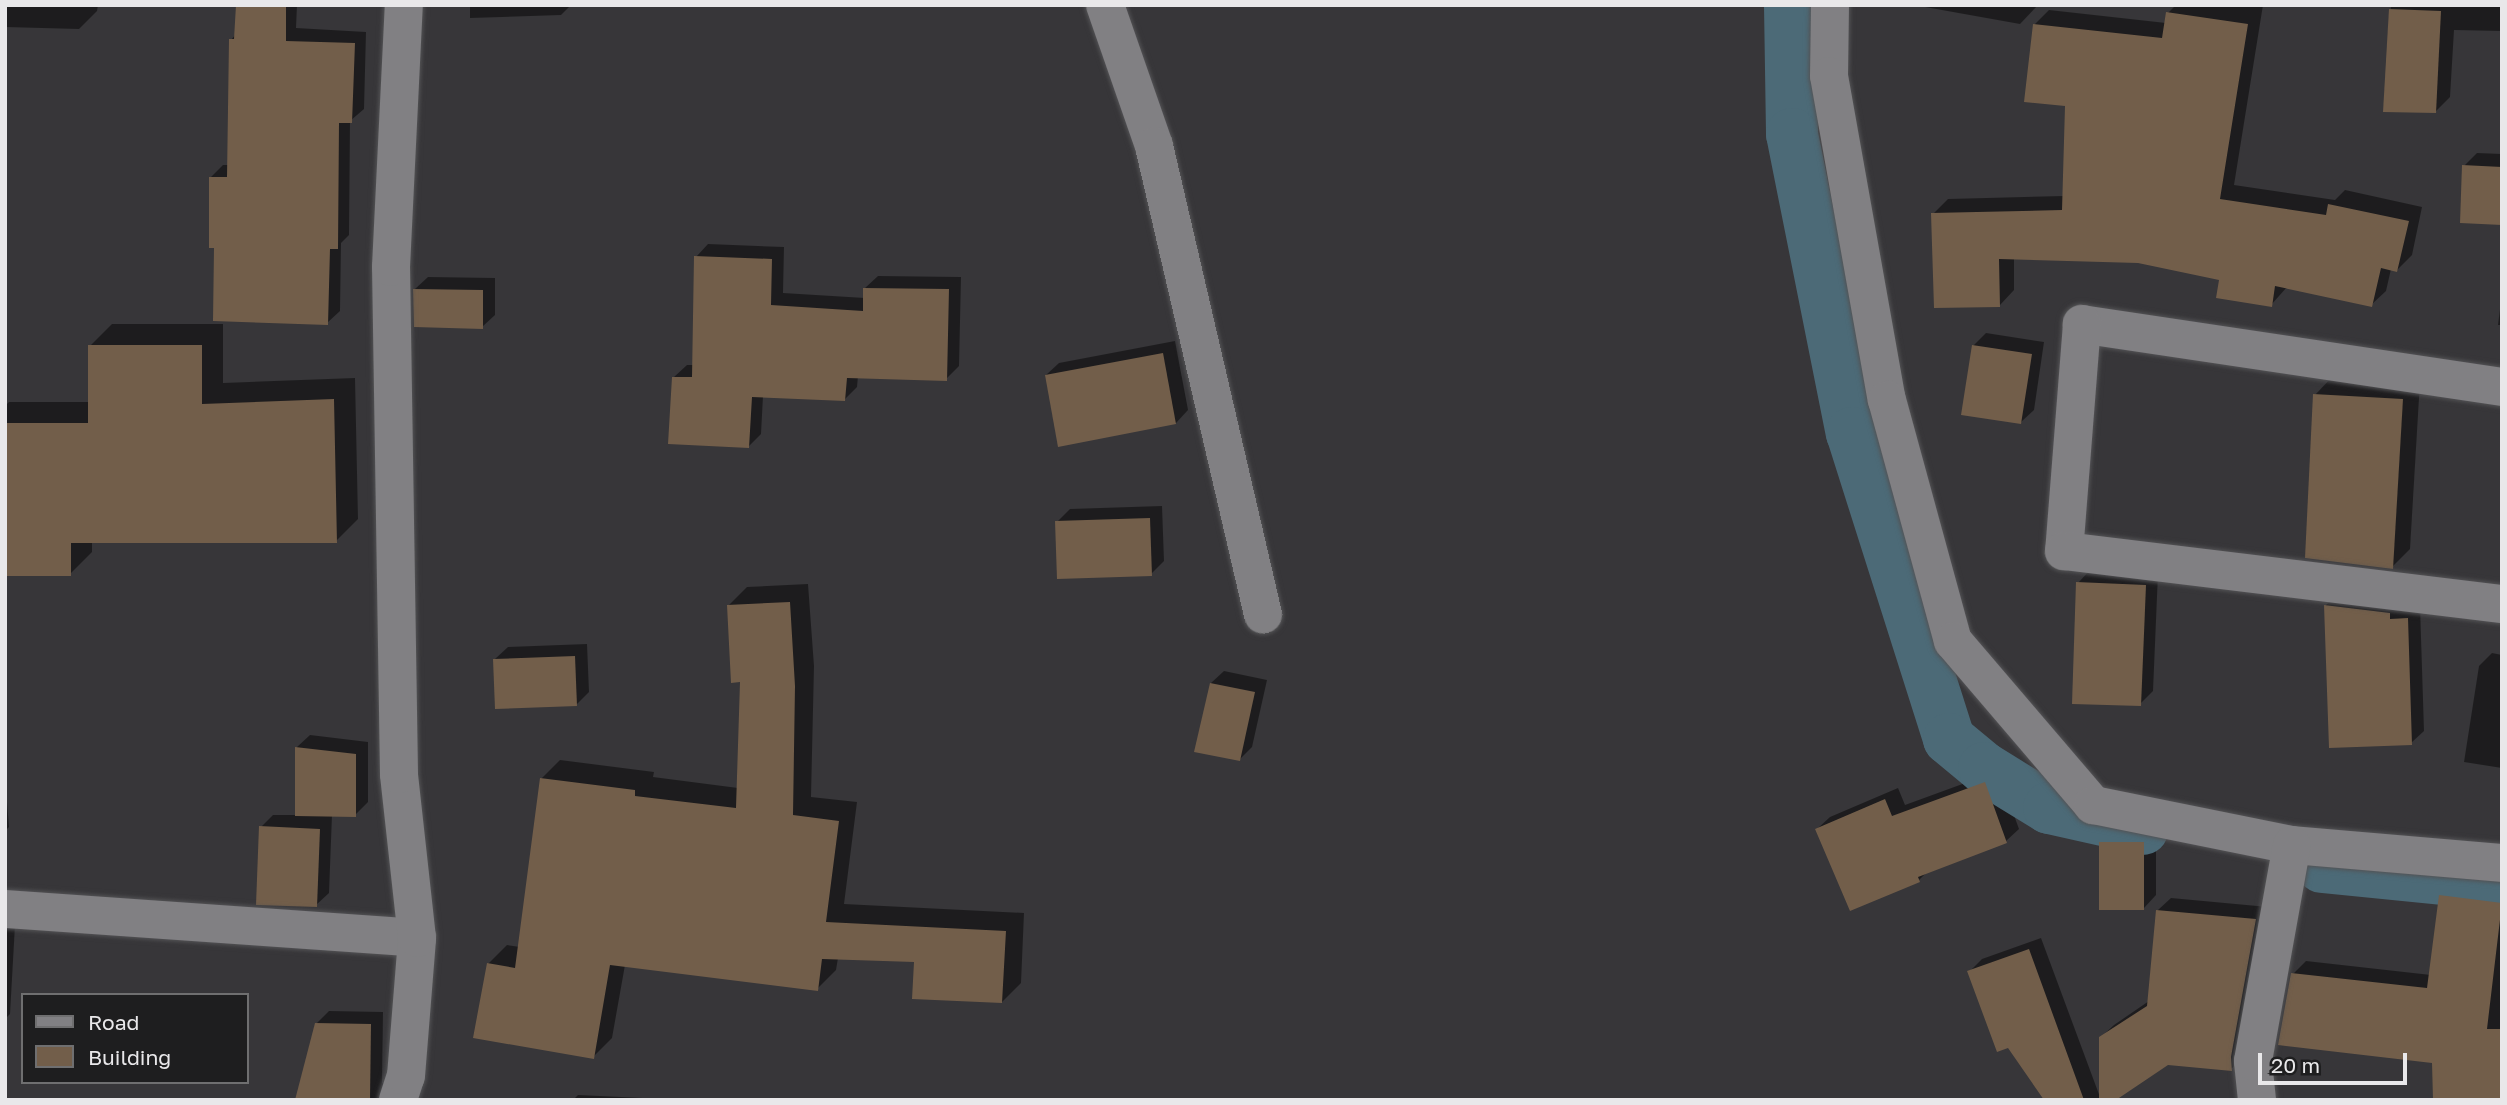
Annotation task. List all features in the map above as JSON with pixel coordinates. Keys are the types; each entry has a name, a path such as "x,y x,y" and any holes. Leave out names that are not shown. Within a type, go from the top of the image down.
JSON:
{"street":[{"path":"398,1100 406,1076 417,937 399,774 392,308 404,5"},
{"path":"1105,5 1154,146 1263,614"},
{"path":"1830,5 1829,76 1887,400 1953,641 2093,805 2292,845 2502,863"},
{"path":"2502,387 2082,324 2064,551 2502,604"},
{"path":"2257,1100 2253,1061 2292,845"},
{"path":"5,909 417,937"}],"building":[{"path":"236,5 286,5 286,41 355,43 352,123 339,123 338,249 330,249 328,325 213,321 214,248 209,248 209,177 227,177 229,39 234,39"},
{"path":"2389,9 2441,11 2436,113 2383,112"},
{"path":"2166,12 2248,24 2220,199 2326,215 2328,204 2409,221 2397,272 2381,268 2372,307 2275,286 2272,307 2216,298 2219,280 2138,263 1999,259 2000,307 1934,308 1931,213 2062,210 2065,106 2024,102 2033,24 2162,38"},
{"path":"2462,165 2502,167 2502,225 2460,223"},
{"path":"694,256 772,259 771,305 863,311 863,288 949,289 947,381 847,378 845,401 752,397 749,448 668,444 672,377 692,377"},
{"path":"413,289 483,290 483,329 414,327"},
{"path":"88,345 202,345 202,404 334,399 337,543 71,543 71,576 5,576 5,423 88,423"},
{"path":"1972,345 2032,354 2021,424 1961,415"},
{"path":"1163,353 1176,424 1058,447 1045,375"},
{"path":"2313,394 2403,399 2393,569 2305,558"},
{"path":"1150,518 1152,576 1057,579 1055,521"},
{"path":"2076,582 2146,585 2141,706 2072,704"},
{"path":"790,602 795,686 793,815 839,821 826,922 1006,931 1002,1003 912,999 914,962 822,959 818,991 610,965 594,1059 473,1038 487,963 515,968 540,778 635,790 635,796 736,808 740,682 731,683 727,605"},
{"path":"2324,605 2390,613 2390,619 2408,618 2412,745 2329,748"},
{"path":"575,656 577,706 495,709 493,659"},
{"path":"1210,683 1255,692 1240,761 1194,752"},
{"path":"295,747 356,754 356,817 295,816"},
{"path":"1985,782 2007,843 1918,877 1920,882 1850,911 1815,829 1885,799 1892,816"},
{"path":"259,826 320,829 317,907 256,905"},
{"path":"2099,842 2144,842 2144,910 2099,910"},
{"path":"2439,895 2502,903 2487,1029 2502,1029 2502,1100 2433,1100 2432,1063 2278,1045 2291,973 2427,988"},
{"path":"2156,910 2256,919 2231,1057 2232,1071 2168,1065 2116,1100 2099,1100 2099,1037 2147,1006"},
{"path":"2029,949 2084,1100 2044,1100 2008,1048 1997,1052 1967,971"},
{"path":"315,1023 371,1024 370,1100 295,1100"}],"waterway":[{"path":"1790,5 1792,134 1852,433 1949,739 1984,768 2049,808 2143,829"},
{"path":"2322,867 2502,885"}]}
